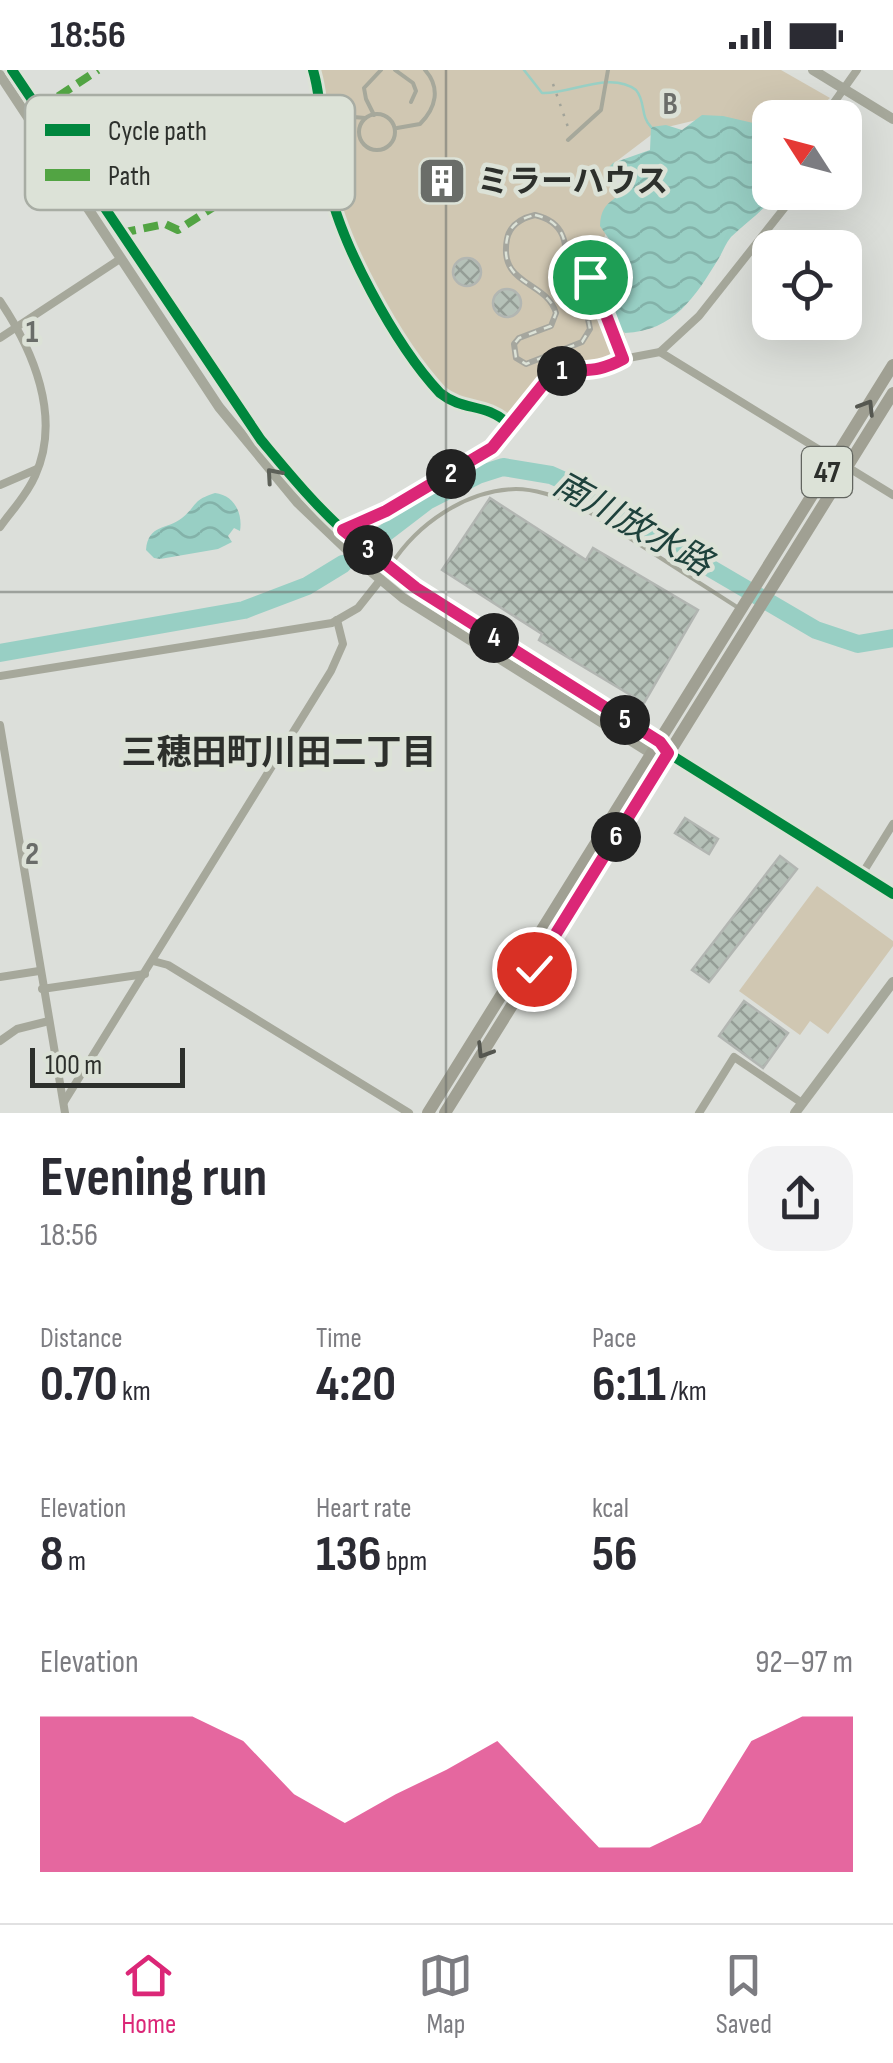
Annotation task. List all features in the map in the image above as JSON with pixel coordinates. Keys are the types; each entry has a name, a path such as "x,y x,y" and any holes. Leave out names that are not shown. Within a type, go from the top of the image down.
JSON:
{"main road":[{"name":"47","path":"841,464 893,366"},
{"name":"47","path":"444,1113 747,608 841,464 893,393"},
{"name":"47","path":"428,1113 660,750"}],"street":[{"path":"12,70 29,95"},
{"path":"313,70 317,95"},
{"path":"813,70 893,119"},
{"path":"834,100 858,70"},
{"path":"0,75 25,114"},
{"path":"88,210 219,407 260,460 298,504 362,564 451,629 660,750 893,894"},
{"path":"106,210 260,440 308,496 389,568 660,750"},
{"path":"336,210 341,232 383,309 440,393 458,404 488,409 509,424"},
{"path":"343,530 386,511 492,448 550,376 563,371 598,371 623,359 660,352 699,316 782,210"},
{"path":"591,246 589,284 623,359"},
{"path":"0,338 120,260"},
{"path":"0,301 32,356 45,418 38,468 0,527"},
{"path":"660,352 893,495"},
{"path":"0,485 38,468"},
{"path":"0,676 337,620 358,608 381,579"},
{"path":"64,1102 331,671 343,644 337,620"},
{"path":"0,725 65,1113"},
{"path":"862,874 893,824"},
{"path":"153,960 409,1113"},
{"path":"0,977 40,971"},
{"path":"42,988 145,974"},
{"path":"699,1113 734,1058 799,1110 893,982"},
{"path":"0,1041 16,1029 50,1021"}],"lane":[{"path":"374,114 364,88 381,70"},
{"path":"395,70 413,83 416,91 412,102"},
{"path":"394,128 420,124 428,115 436,94 426,70"},
{"path":"570,138 600,110 607,72"},
{"path":"355,117 385,116 394,128"},
{"path":"365,118 358,130 366,148 385,149 394,128"},
{"path":"389,568 404,545 462,501 489,492 518,489 578,505 747,608"}],"path":[{"path":"554,86 570,138"}],"shaded area":[{"path":"317,70 781,70 830,98 752,100 752,127 705,118 659,129 609,167 617,201 602,244 629,351 604,365 570,366 509,417 458,399 431,380 348,243 337,210 355,210 355,95 320,95"},
{"path":"817,886 893,941 893,946 828,1034 810,1021 800,1035 739,991"}],"water":[{"path":"702,115 752,123 752,210 761,210 731,237 701,286 670,319 642,331 625,333 605,296 599,263 611,242 600,226 601,216 627,182 611,178 605,171 613,163 650,150 651,127 666,125 682,130"},
{"path":"215,493 232,501 238,512 240,531 234,528 228,536 232,542 218,549 160,559 146,550 154,532 176,522 198,501"}],"building":[{"path":"467,258 477,262 481,272 477,282 467,286 457,282 453,272 457,262"},
{"path":"507,289 517,293 521,303 517,313 507,317 497,313 493,303 497,293"},
{"path":"490,498 586,560 593,548 698,610 644,703 539,640 542,634 442,570"},
{"path":"685,818 718,839 709,854 675,833"},
{"path":"780,856 797,869 709,982 692,970"},
{"path":"744,1001 788,1033 763,1068 719,1036"}],"waterway":[{"path":"524,70 542,93 602,83 626,84 639,95 651,127"},
{"name":"南川放水路","path":"376,540 427,501 478,475 503,467 551,475 596,495 657,537 816,630 858,644 893,638"},
{"name":"南川放水路","path":"0,653 244,610 307,586 343,564"}],"railway":[{"path":"535,215 548,220 562,234 569,289 586,309 590,329 582,342 526,364 516,358 514,344 519,338 551,326 556,313 551,302 509,266 506,254 511,229 535,215"}],"marked path":[{"path":"60,95 98,70"},
{"path":"121,233 165,224 178,230 209,210"}],"cycle path":[{"path":"12,70 29,95"},
{"path":"313,70 318,95"},
{"path":"106,210 261,440 332,520 379,560 457,616 893,894"},
{"path":"336,210 371,291 423,373 449,399 491,413 509,424 492,448 386,511 343,530"}],"place":[{"name":"ミラーハウス","path":"442,181"}],"district":[{"name":"三穂田町川田二丁目","path":"279,752"}],"route":[{"path":"534,969 668,753 660,742 416,588 343,530 386,511 492,448 550,376 563,371 598,371 623,359 589,284 590,277"}]}
